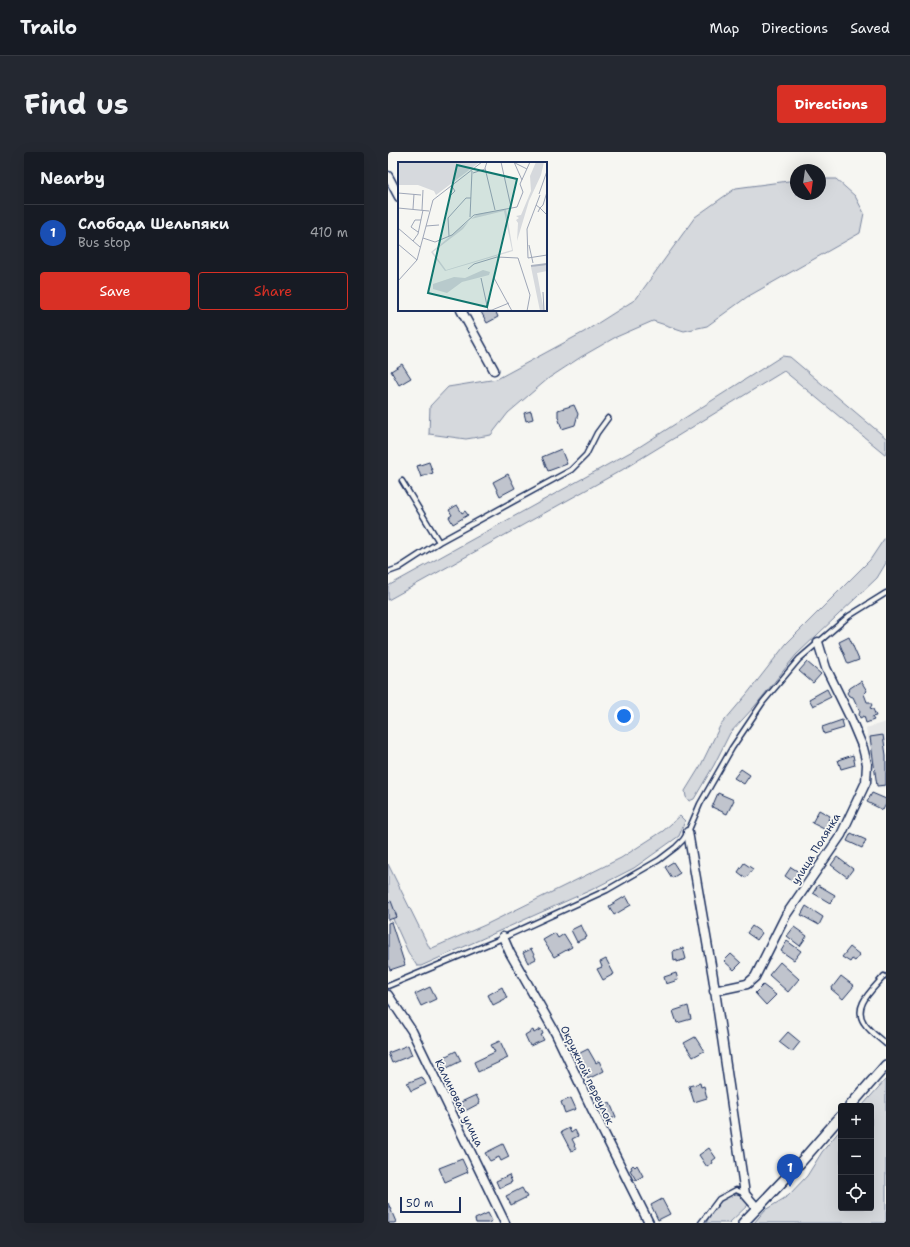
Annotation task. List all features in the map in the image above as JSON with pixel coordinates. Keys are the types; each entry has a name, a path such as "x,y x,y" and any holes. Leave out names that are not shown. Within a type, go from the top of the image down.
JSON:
{"street":[{"path":"388,176 398,194"},
{"path":"462,311 494,370"},
{"name":"улица Полянка","path":"714,991 747,984 755,977 786,915 841,835 866,782 867,764 863,748 850,717 826,668 818,642"},
{"path":"688,832 703,915 745,1194 757,1208"},
{"name":"Окружной переулок","path":"503,937 513,959 556,1034 649,1223"},
{"name":"Калиновая улица","path":"388,996 412,1031 505,1223"},
{"path":"853,1103 886,1065"},
{"path":"743,1223 800,1163 838,1119"}],"lane":[{"path":"388,572 399,568 439,542 571,470 586,455 597,433 608,418"},
{"path":"402,480 439,542"},
{"path":"388,986 503,937 607,890 659,860 680,843 688,832 700,804 732,748 763,702 799,659 849,616 886,593"},
{"path":"884,976 861,1004 860,1012 864,1024 886,1044"},
{"path":"702,1223 719,1198 736,1190 745,1194"}],"shaded area":[{"path":"826,179 836,179 855,196 864,213 860,233 747,297 707,326 684,331 653,321 614,338 549,378 508,413 491,435 466,439 429,434 430,406 448,387 497,379 584,332 636,299 695,217 736,188 790,181 790,200 826,200"},
{"path":"782,356 790,357 886,438 886,455 784,371 622,470 388,600 388,586 636,449"},
{"path":"886,536 886,563 877,578 796,655 755,706 730,733 714,765 694,799 689,801 686,797 685,791 701,765 720,726 786,644 870,560"},
{"path":"886,722 886,788 877,787 866,728"},
{"path":"680,816 685,821 679,836 634,868 591,890 421,966 417,966 408,952 388,908 388,864 430,949 485,925 621,858 663,831"},
{"path":"886,1079 886,1223 754,1223 765,1210 788,1196 807,1176 822,1152 838,1133 838,1211 874,1211 874,1103 865,1103"},
{"path":"737,1194 744,1197 748,1205 729,1223 706,1223 718,1204 731,1195"}],"building":[{"path":"481,311 495,311 498,317 487,323"},
{"path":"402,364 411,378 399,385 391,371"},
{"path":"574,405 578,414 575,425 562,429 558,417 558,410"},
{"path":"531,411 533,419 526,421 524,413"},
{"path":"561,449 567,464 548,471 542,457"},
{"path":"429,462 433,473 421,477 417,466"},
{"path":"508,474 515,488 500,496 493,482"},
{"path":"457,505 462,513 465,511 468,515 453,524 449,517 452,515 449,510"},
{"path":"849,637 859,660 848,664 839,642"},
{"path":"807,662 821,674 813,683 799,671"},
{"path":"861,681 867,691 864,694 867,702 870,702 872,705 870,708 873,709 876,716 872,717 874,720 866,723 864,716 860,718 860,712 853,697 849,696 847,693 850,688"},
{"path":"827,689 831,697 813,706 809,699"},
{"path":"842,720 844,728 824,734 822,727"},
{"path":"883,735 886,755 886,785 877,786 870,737"},
{"path":"853,755 855,765 841,769 838,760"},
{"path":"741,769 750,775 744,784 734,778"},
{"path":"718,793 734,800 727,814 712,807"},
{"path":"872,793 886,799 886,804 883,810 867,802"},
{"path":"819,810 830,816 828,820 832,823 828,831 812,823"},
{"path":"851,833 866,840 862,848 847,841"},
{"path":"837,857 853,869 847,877 831,865"},
{"path":"673,862 680,873 672,878 665,867"},
{"path":"744,863 753,869 746,878 738,872"},
{"path":"791,867 802,874 795,883 785,876"},
{"path":"818,885 835,895 830,903 813,893"},
{"path":"626,896 631,905 614,915 609,906"},
{"path":"391,901 397,917 388,920 388,902"},
{"path":"806,906 823,917 819,925 801,915"},
{"path":"391,922 405,965 390,970 388,964 388,923"},
{"path":"581,925 587,937 577,942 571,930"},
{"path":"752,926 762,933 757,940 747,933"},
{"path":"794,927 807,936 800,946 787,936"},
{"path":"555,933 558,938 564,934 572,947 554,957 543,940"},
{"path":"787,941 801,951 794,960 781,951"},
{"path":"850,947 860,955 855,961 852,959 850,962 842,957"},
{"path":"683,948 686,959 677,962 677,960 674,961 673,951"},
{"path":"531,949 536,959 528,963 523,953"},
{"path":"731,954 741,963 734,970 724,961"},
{"path":"606,959 614,974 603,980 597,969 602,967 600,962"},
{"path":"780,962 799,979 788,992 769,975"},
{"path":"676,973 678,980 666,984 664,977"},
{"path":"841,976 854,986 843,999 831,989"},
{"path":"763,985 776,995 766,1005 755,993"},
{"path":"430,987 436,999 421,1006 415,994"},
{"path":"502,987 507,998 493,1005 488,995"},
{"path":"688,1006 691,1019 677,1023 673,1011"},
{"path":"541,1029 543,1034 541,1035 544,1040 530,1046 525,1035 533,1030 534,1033"},
{"path":"788,1032 800,1042 792,1052 779,1042"},
{"path":"695,1037 704,1051 693,1057 684,1043"},
{"path":"500,1041 508,1058 478,1072 474,1062 495,1052 491,1045"},
{"path":"408,1045 412,1055 392,1063 388,1053"},
{"path":"588,1049 596,1063 599,1061 604,1071 588,1079 576,1055"},
{"path":"456,1051 461,1061 445,1069 440,1059"},
{"path":"422,1077 426,1084 411,1091 407,1083"},
{"path":"700,1083 701,1087 704,1086 707,1098 694,1102 689,1086"},
{"path":"476,1095 480,1103 465,1111 461,1102"},
{"path":"571,1098 576,1109 565,1113 561,1102"},
{"path":"610,1103 616,1117 607,1120 601,1107"},
{"path":"569,1128 571,1133 575,1130 578,1136 572,1139 576,1149 571,1151 561,1132"},
{"path":"503,1144 509,1157 501,1161 499,1157 490,1161 485,1153"},
{"path":"709,1148 716,1158 712,1161 713,1163 707,1167 699,1155"},
{"path":"462,1159 468,1172 445,1182 439,1168"},
{"path":"633,1165 635,1167 637,1165 643,1176 636,1180 630,1170 632,1169 631,1167"},
{"path":"509,1175 512,1182 499,1188 496,1181"},
{"path":"522,1188 527,1197 511,1205 506,1196"},
{"path":"662,1199 670,1214 658,1220 651,1205"},
{"path":"388,1203 396,1222 394,1223 388,1223"},
{"path":"488,1213 492,1221 488,1223 476,1223 475,1219"}],"place":[{"name":"Слобода Шельпяки","path":"790,1187"}]}
